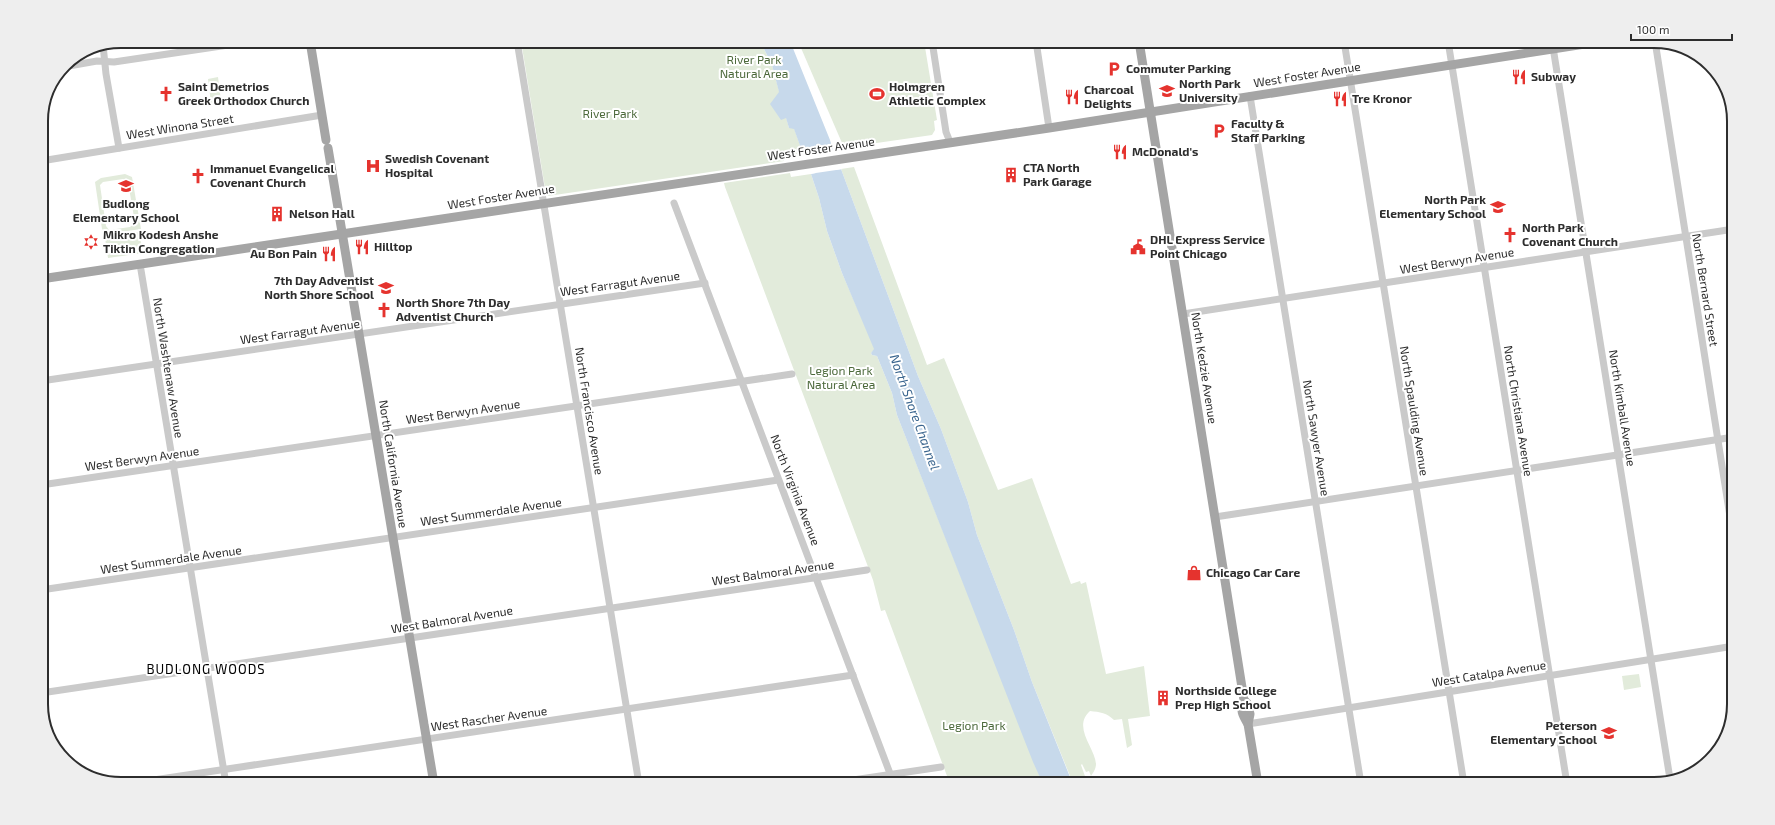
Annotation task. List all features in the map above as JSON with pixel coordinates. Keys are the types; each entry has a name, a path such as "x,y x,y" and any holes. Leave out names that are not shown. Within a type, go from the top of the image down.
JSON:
{"main road":[{"name":"North California Avenue","path":"311,48 433,777"},
{"name":"North Kedzie Avenue","path":"1140,48 1244,700 1241,704 1242,715 1248,724 1257,777"},
{"name":"West Foster Avenue","path":"48,278 1049,128 1452,64 1536,48"}],"street":[{"path":"74,65 97,61 114,62 208,48"},
{"name":"North Francisco Avenue","path":"518,48 638,777"},
{"path":"933,48 946,132 950,142"},
{"path":"1037,48 1049,128"},
{"name":"North Spaulding Avenue","path":"1345,48 1463,777"},
{"name":"North Christiana Avenue","path":"1449,48 1566,777"},
{"name":"North Kimball Avenue","path":"1552,48 1669,775"},
{"name":"North Bernard Street","path":"1656,48 1727,497"},
{"path":"104,50 119,148"},
{"name":"North Sawyer Avenue","path":"1250,96 1360,777"},
{"name":"West Winona Street","path":"48,160 322,115"},
{"name":"North Virginia Avenue","path":"674,203 743,381 778,480 892,777"},
{"name":"West Berwyn Avenue","path":"1183,314 1727,231"},
{"name":"North Washtenaw Avenue","path":"140,264 225,777"},
{"name":"West Farragut Avenue","path":"48,381 704,283"},
{"name":"West Berwyn Avenue","path":"48,484 792,374"},
{"path":"1215,517 1727,438"},
{"name":"West Summerdale Avenue","path":"48,589 778,480"},
{"name":"West Balmoral Avenue","path":"48,692 867,570"},
{"name":"West Catalpa Avenue","path":"1248,724 1727,647"},
{"name":"West Rascher Avenue","path":"172,777 853,676"},
{"path":"872,777 941,767"}],"green space":[{"name":"River Park","path":"522,48 764,48 772,65 789,128 794,128 803,154 783,157 784,161 548,196 546,194"},
{"name":"Holmgren Athletic Complex","path":"801,48 925,48 937,120 934,121 935,130 932,135 842,148 842,143"},
{"path":"218,77 221,101 211,103 208,79"},
{"path":"854,167 927,365 944,358 998,490 1032,478 1071,584 1080,581 1081,584 1086,582 1106,674 1144,666 1150,716 1128,719 1132,745 1127,748 1122,719 1114,720 1103,713 1090,711 1085,717 1083,724 1084,731 1096,764 1091,776 1089,771 1086,772 1082,764 1081,765 1085,777 1070,777 1032,682 1014,630 977,535 968,502 941,429 918,376 841,169"},
{"name":"Legion Park","path":"790,173 791,177 811,174 819,198 827,231 842,273 875,349 871,353 872,355 877,356 892,393 897,415 1040,777 947,777 885,610 881,611 873,580 724,183"},
{"path":"125,174 132,177 141,229 107,234 102,229 95,182 101,178","holes":["123,179 128,182 135,223 130,227 109,230 106,226 100,185 103,182"]},
{"path":"139,232 143,253 108,258 105,238"},
{"path":"1639,674 1641,687 1624,690 1622,676"}],"water":[{"name":"North Shore Channel","path":"764,48 793,48 830,140 833,150 827,151 835,170 841,169 918,376 941,429 968,502 977,535 1014,630 1032,682 1070,777 1040,777 1033,762 897,415 892,393 877,356 872,355 871,353 874,349 842,273 827,231 819,198 811,174 816,173 808,153 803,154 794,129 789,128 786,118 781,120 770,104 779,92 772,65"}],"pier":[{"path":"835,149 830,152 836,168 843,169 809,174 813,172 807,155 801,154"}],"place":[{"name":"Commuter Parking","path":"1114,69"},
{"name":"Subway","path":"1519,77"},
{"name":"North Park University","path":"1167,91"},
{"name":"Saint Demetrios Greek Orthodox Church","path":"166,94"},
{"name":"Holmgren Athletic Complex","path":"877,94"},
{"name":"Charcoal Delights","path":"1072,97"},
{"name":"Tre Kronor","path":"1340,99"},
{"name":"Faculty & Staff Parking","path":"1219,131"},
{"name":"McDonald's","path":"1120,152"},
{"name":"Swedish Covenant Hospital","path":"373,166"},
{"name":"CTA North Park Garage","path":"1011,175"},
{"name":"Immanuel Evangelical Covenant Church","path":"198,176"},
{"name":"Budlong Elementary School","path":"126,186"},
{"name":"North Park Elementary School","path":"1498,207"},
{"name":"Nelson Hall","path":"277,214"},
{"name":"North Park Covenant Church","path":"1510,235"},
{"name":"Mikro Kodesh Anshe Tiktin Congregation","path":"91,242"},
{"name":"Hilltop","path":"362,247"},
{"name":"DHL Express Service Point Chicago","path":"1138,247"},
{"name":"Au Bon Pain","path":"329,254"},
{"name":"7th Day Adventist North Shore School","path":"386,288"},
{"name":"North Shore 7th Day Adventist Church","path":"384,310"},
{"name":"Chicago Car Care","path":"1194,573"},
{"name":"Northside College Prep High School","path":"1163,698"},
{"name":"Peterson Elementary School","path":"1609,733"}],"district":[{"name":"BUDLONG WOODS","path":"206,669"}],"park label":[{"name":"River Park Natural Area","path":"754,67"},
{"name":"Legion Park Natural Area","path":"841,378"}]}
